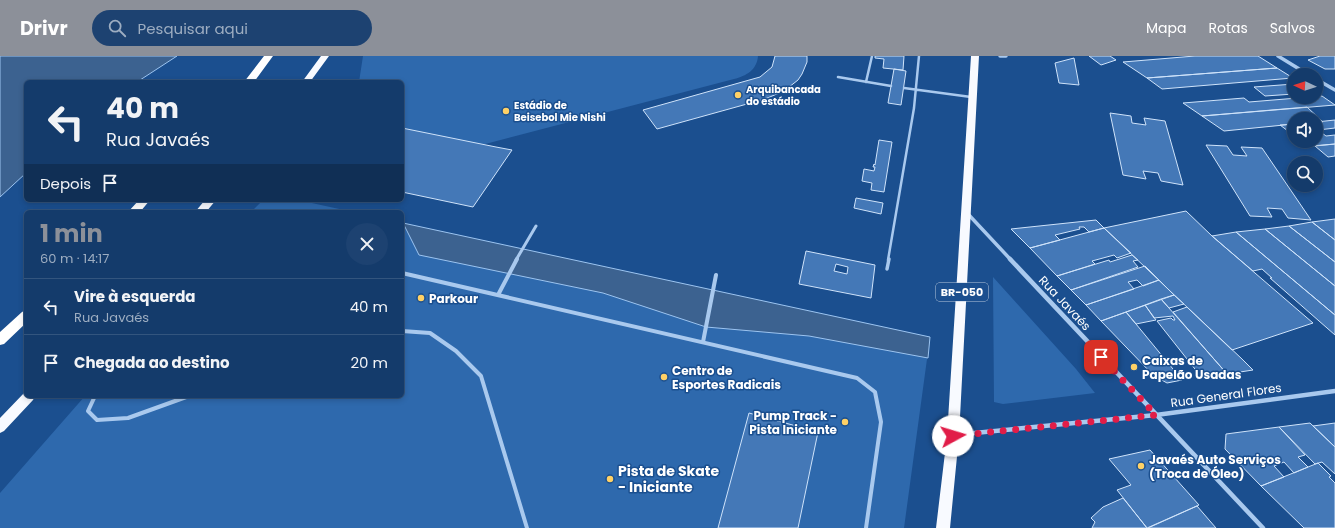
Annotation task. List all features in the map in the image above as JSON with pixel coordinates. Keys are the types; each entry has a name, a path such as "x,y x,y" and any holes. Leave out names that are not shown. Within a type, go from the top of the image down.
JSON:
{"highway":[{"path":"251,80 269,56"},
{"path":"307,80 325,56"},
{"name":"BR-050","path":"943,528 953,436 975,56"},
{"path":"135,210 143,202"},
{"path":"202,210 209,202"},
{"path":"0,340 24,317"},
{"path":"0,427 27,398"}],"street":[{"path":"1000,56 1006,56"},
{"path":"1278,56 1298,68"},
{"path":"1323,83 1335,90"},
{"name":"Rua Javaés","path":"967,213 1263,528"},
{"path":"498,295 526,241 536,226"},
{"path":"404,273 857,378 875,392 881,422 866,528"},
{"path":"703,342 716,275"},
{"path":"404,331 430,333 456,351 482,376 527,528"},
{"name":"Rua General Flores","path":"953,436 1156,415 1335,391"},
{"path":"94,398 88,411 97,420 128,418 183,398"}],"lane":[{"path":"866,82 872,56"},
{"path":"887,269 917,90 919,56"},
{"path":"838,77 891,86"},
{"path":"904,88 973,97"}],"shaded area":[{"path":"0,56 177,56 140,80 24,80 24,175 0,197"},
{"name":"Estádio de Beisebol Mie Nishi","path":"363,56 758,56 756,65 753,69 747,74 738,78 432,158 404,142 404,80 359,80"},
{"path":"261,202 307,202 344,210 253,210"},
{"name":"Centro de Esportes Radicais","path":"404,223 930,337 904,528 0,528 0,493 83,398 404,398"},
{"path":"404,223 930,337 928,358 809,336 706,327 603,293 419,255"},
{"path":"993,277 1076,369 1095,393 1003,404 994,402"}],"building":[{"name":"Arquibancada do estádio","path":"775,56 807,56 807,62 798,80 784,91 765,99 657,129 643,110 760,77 772,67"},
{"path":"875,56 904,56 903,70 883,68 884,59 875,58"},
{"path":"1089,56 1110,56 1116,60 1101,65"},
{"path":"1195,56 1258,56 1277,68 1147,78 1123,62"},
{"path":"1320,56 1335,56 1335,69 1325,69 1308,60"},
{"path":"1074,58 1079,85 1059,83 1055,63"},
{"path":"1277,68 1287,74 1287,79 1162,89 1147,78"},
{"path":"894,69 906,71 901,105 888,103"},
{"path":"1287,85 1287,94 1265,96 1254,87"},
{"path":"1323,97 1335,105 1202,116 1183,103 1244,98 1249,102 1287,99 1287,104 1323,104"},
{"path":"1307,107 1312,112 1287,112 1287,125 1224,131 1202,116"},
{"path":"1110,113 1131,116 1132,123 1146,125 1144,118 1165,121 1183,185 1161,181 1158,173 1143,171 1146,179 1123,175"},
{"path":"1335,120 1335,128 1323,129 1323,121"},
{"path":"1287,124 1287,130 1280,125"},
{"path":"404,128 512,150 473,207 404,192"},
{"path":"1323,134 1326,136 1335,135 1335,144 1323,145"},
{"path":"879,140 892,142 884,192 871,190 872,183 862,181 864,169 874,171 875,167 873,167 874,164 875,165"},
{"path":"1335,144 1335,156 1328,157 1317,148 1323,148 1323,145"},
{"path":"1206,145 1227,146 1233,155 1247,156 1241,147 1262,148 1287,185 1287,192 1292,192 1311,220 1288,218 1282,209 1267,208 1272,217 1250,216"},
{"path":"856,198 883,203 881,214 854,208"},
{"path":"1186,211 1212,236 1313,323 1232,350 1104,228"},
{"path":"1335,219 1335,240 1312,222"},
{"path":"1096,220 1104,228 1089,232 1084,227 1079,227 1080,229 1055,235 1060,240 1030,248 1011,229"},
{"path":"1312,222 1335,240 1335,262 1289,226"},
{"path":"1289,226 1335,262 1335,286 1265,229"},
{"path":"1104,228 1131,253 1117,258 1114,255 1092,261 1095,264 1057,276 1030,248"},
{"path":"1265,229 1335,286 1335,315 1236,232"},
{"path":"1236,232 1335,315 1335,335 1270,278 1272,278 1262,269 1253,271 1212,236"},
{"path":"806,251 875,265 871,298 799,284","holes":["836,264 848,267 847,274 834,271"]},
{"path":"1132,255 1138,260 1133,261 1138,267 1071,290 1057,276 1109,260 1110,262"},
{"path":"1145,266 1159,280 1143,286 1137,280 1128,282 1134,289 1086,305 1071,290"},
{"path":"1159,280 1174,295 1101,321 1086,305"},
{"path":"1174,295 1184,304 1169,308 1161,299"},
{"path":"1161,299 1227,374 1202,378 1157,321 1171,318 1175,320 1173,316 1154,318 1145,305"},
{"path":"1145,305 1156,320 1136,324 1126,312"},
{"path":"1187,307 1253,370 1227,374 1173,312"},
{"path":"1126,312 1182,380 1167,383 1153,375 1101,321"},
{"path":"749,413 818,432 798,528 718,528"},
{"path":"1310,423 1335,447 1335,474 1322,462 1315,464 1279,427"},
{"path":"1335,423 1335,447 1313,426"},
{"path":"1279,427 1305,455 1298,457 1308,467 1294,473 1284,462 1274,466 1284,477 1261,486 1225,449 1226,434"},
{"path":"1150,450 1199,505 1147,528 1117,490 1131,485 1109,459"},
{"path":"1318,463 1331,476 1329,477 1335,483 1335,528 1304,528 1261,486"},
{"path":"1123,498 1147,528 1092,528 1095,522 1091,518 1103,507"},
{"path":"1197,506 1216,528 1148,528"}],"place":[{"name":"Arquibancada do estádio","path":"738,95"},
{"name":"Estádio de Beisebol Mie Nishi","path":"506,111"},
{"name":"Parkour","path":"421,298"},
{"name":"Caixas de Papelão Usadas","path":"1134,367"},
{"name":"Centro de Esportes Radicais","path":"664,377"},
{"name":"Pump Track - Pista Iniciante","path":"845,422"},
{"name":"Javaés Auto Serviços (Troca de Óleo)","path":"1141,466"},
{"name":"Pista de Skate - Iniciante","path":"610,479"}],"route":[{"path":"953,436 1156,415 1101,357"}]}
